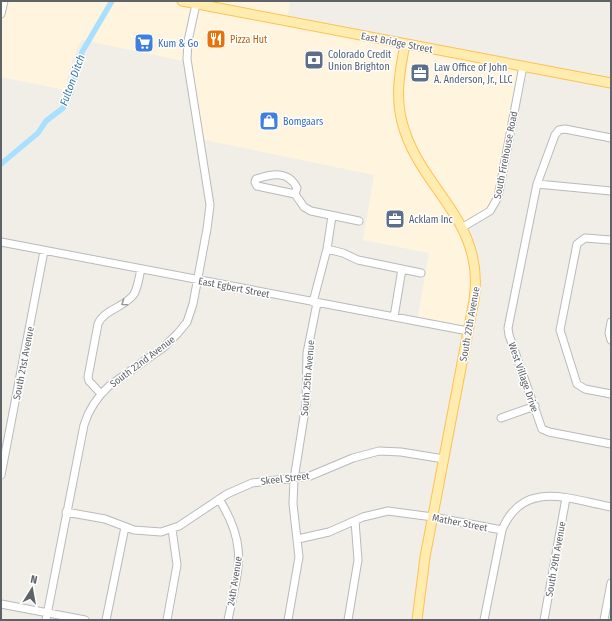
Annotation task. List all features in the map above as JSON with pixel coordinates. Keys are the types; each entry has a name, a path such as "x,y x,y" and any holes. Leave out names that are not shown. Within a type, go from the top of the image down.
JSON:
{"main road":[{"name":"East Bridge Street","path":"182,1 196,4 217,4 406,44 611,83"},
{"name":"South 27th Avenue","path":"406,44 398,91 400,114 404,130 413,151 463,227 473,253 476,272 475,293 425,557 417,620"}],"street":[{"path":"1,14 4,1"},
{"name":"South 22nd Avenue","path":"46,616 84,425 90,409 101,394 117,380 164,347 178,334 190,313 208,229 210,205 187,59 188,41 196,4"},
{"name":"South Firehouse Road","path":"463,227 490,211 498,197 523,66"},
{"name":"West Village Drive","path":"611,138 565,129 559,130 555,135 537,184 508,331 541,427 546,431 611,444"},
{"path":"295,194 297,188 294,183 282,175 274,174 256,179 255,182 257,186 295,194 306,209 359,221"},
{"path":"537,184 611,191"},
{"name":"South 25th Avenue","path":"288,620 298,566 298,539 293,504 294,479 306,404 307,358 315,302 327,249 332,216"},
{"path":"611,240 586,238 577,244 560,330 578,384 585,389 611,394"},
{"name":"East Egbert Street","path":"1,242 468,331"},
{"path":"327,249 343,253 358,260 421,273"},
{"name":"South 21st Avenue","path":"1,475 44,251"},
{"path":"101,394 88,377 98,324 102,318 131,298 136,289 141,269"},
{"path":"394,317 402,269"},
{"path":"611,322 609,333 611,340"},
{"path":"501,418 535,406"},
{"name":"Skeel Street","path":"66,512 105,519 125,527 150,532 172,529 238,488 252,483 266,480 294,479 310,476 353,458 379,451 401,452 444,459"},
{"name":"Mather Street","path":"298,539 329,532 376,513 388,511 433,517 502,530 512,513 526,501 544,496 566,498 611,507"},
{"name":"South 29th Avenue","path":"544,620 566,498"},
{"name":"24th Avenue","path":"219,499 234,526 238,547 238,568 228,620"},
{"path":"348,620 358,560 355,521"},
{"path":"106,620 125,527"},
{"path":"167,620 177,565 172,529"},
{"path":"484,620 502,530"},
{"path":"604,620 611,583"},
{"path":"1,604 46,616 85,620"}],"shaded area":[{"path":"1,1 182,1 211,6 212,1 290,1 287,21 523,66 496,203 463,228 473,253 468,331 417,321 429,253 363,240 374,175 200,139 188,62 82,40 78,46 70,67 65,90 1,77"}],"waterway":[{"name":"Fulton Ditch","path":"1,164 38,133 46,121 63,108 71,92 82,52 112,1"}],"place":[{"name":"Pizza Hut","path":"216,39"},
{"name":"Kum & Go","path":"144,43"},
{"name":"Colorado Credit Union Brighton","path":"314,60"},
{"name":"Law Office of John A. Anderson, Jr., LLC","path":"420,73"},
{"name":"Bomgaars","path":"269,121"},
{"name":"Acklam Inc","path":"395,219"}]}
